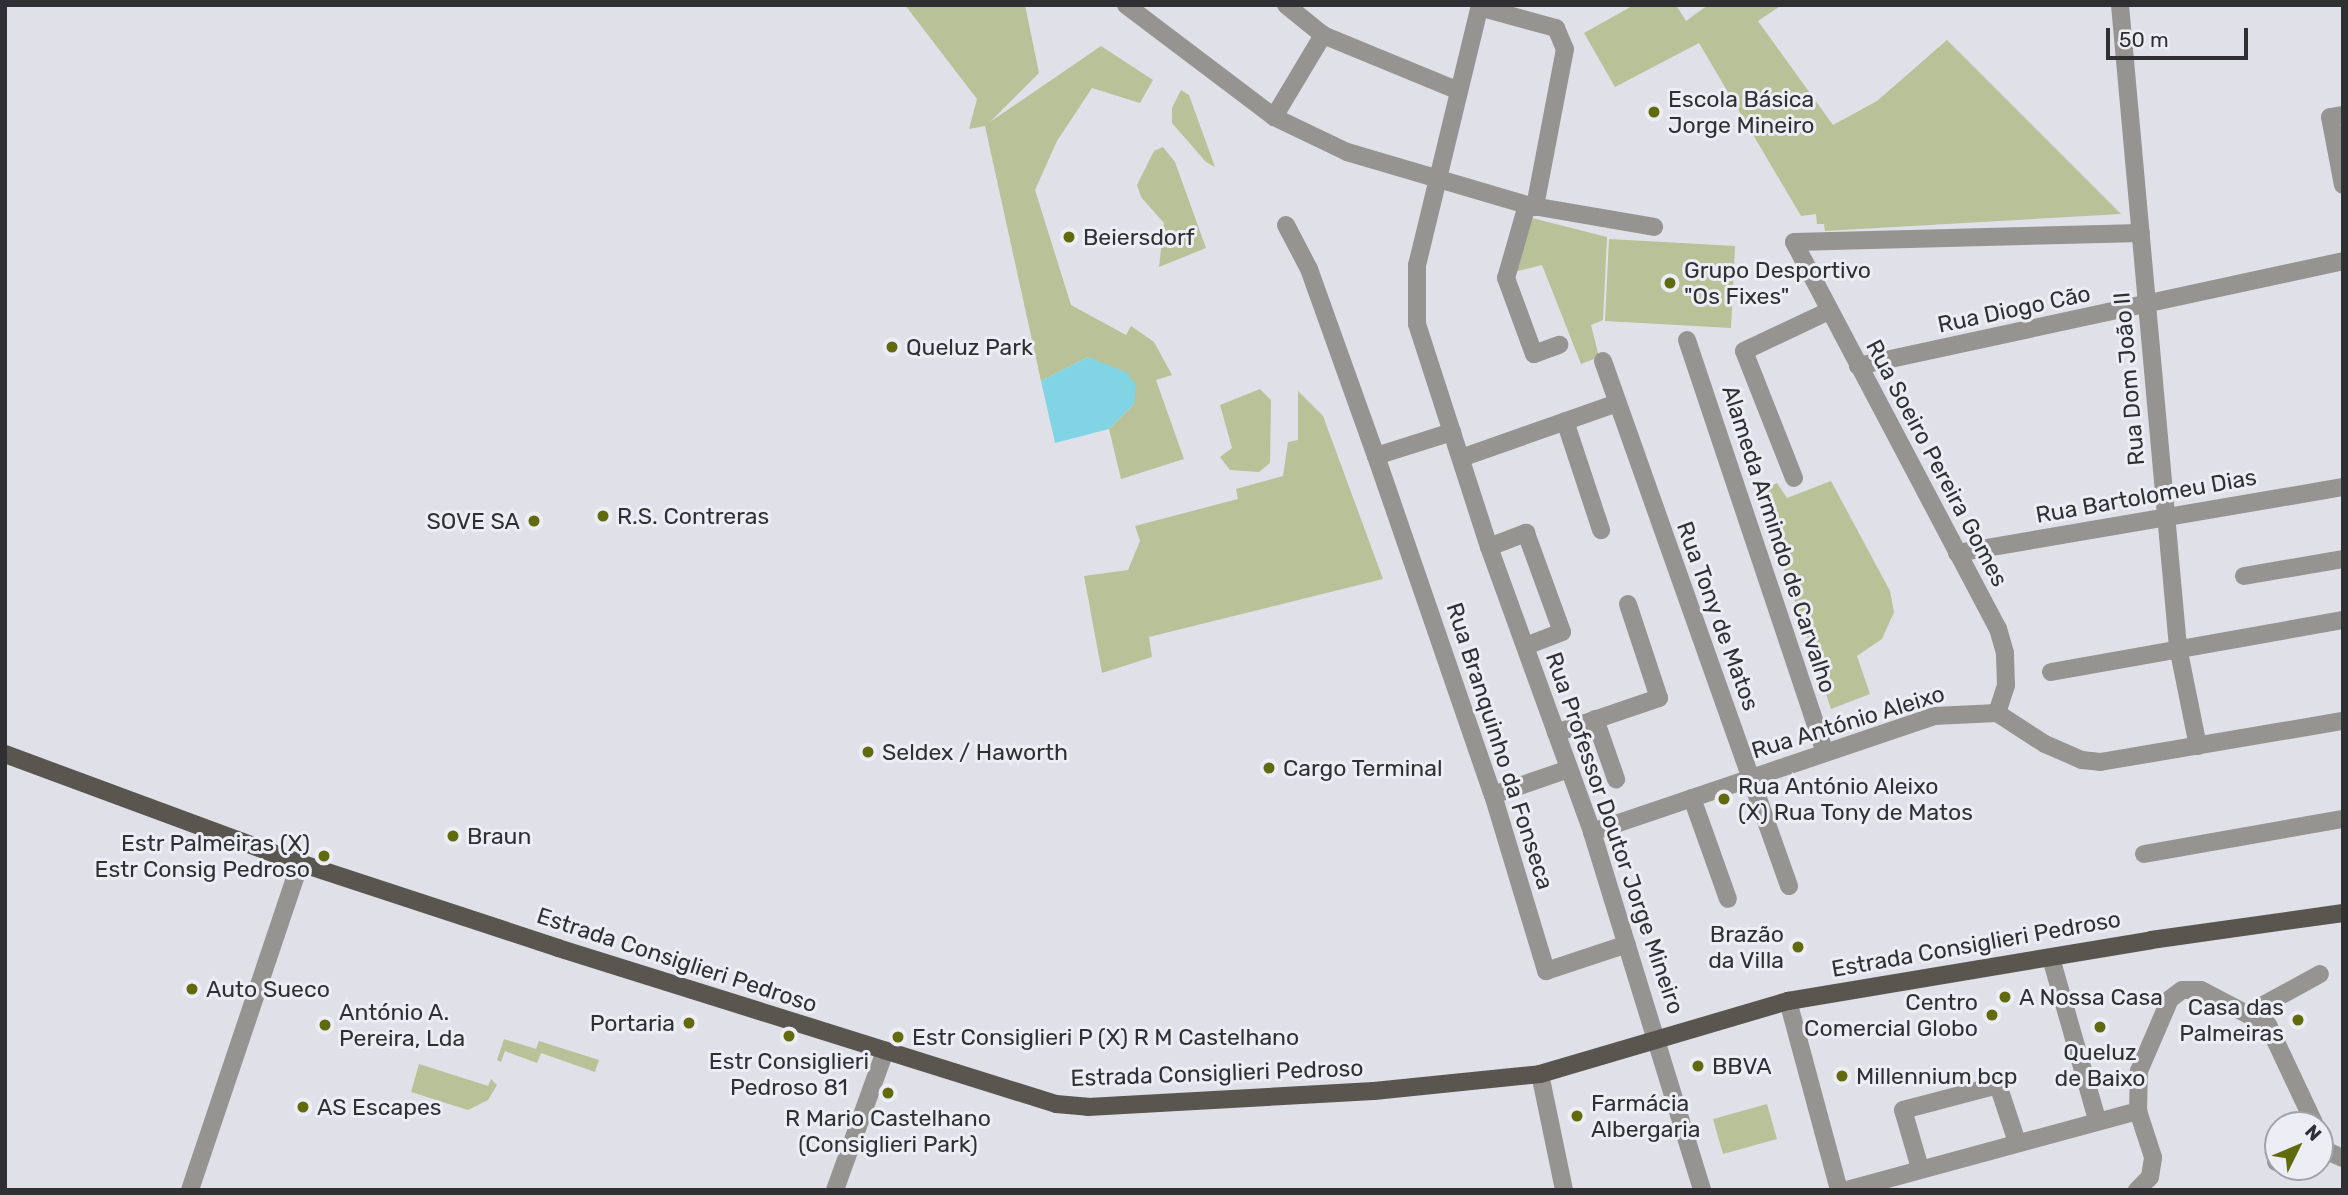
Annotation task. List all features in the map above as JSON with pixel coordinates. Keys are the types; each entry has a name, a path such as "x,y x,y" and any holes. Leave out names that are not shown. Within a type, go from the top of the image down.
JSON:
{"main road":[{"name":"Estrada Consiglieri Pedroso","path":"5,754 300,863 884,1051 1056,1104 1088,1107 1361,1092 1540,1074 1658,1037 1788,1001 2343,913"}],"street":[{"path":"1126,5 1274,117 1347,152 1438,182 1531,206 1654,227"},
{"path":"1286,5 1323,35 1460,91"},
{"name":"Rua Dom João II","path":"2120,5 2178,648 2198,746"},
{"path":"1480,6 1556,28 1565,49 1531,206 1506,278 1534,354 1559,345"},
{"name":"Rua Professor Doutor Jorge Mineiro","path":"1480,6 1414,294 1417,324 1489,547 1592,832 1658,1037 1702,1190"},
{"path":"1274,117 1323,35"},
{"path":"2343,115 2330,117 2343,185"},
{"path":"2334,139 2343,123"},
{"name":"Rua Branquinho da Fonseca","path":"1286,225 1309,269 1376,456 1493,795 1546,971 1627,944"},
{"name":"Rua Soeiro Pereira Gomes","path":"1997,713 2006,685 2005,653 1998,629 1794,242 2141,233"},
{"name":"Rua Diogo Cão","path":"1858,366 2148,306 2343,261"},
{"name":"Alameda Armindo de Carvalho","path":"1794,478 1744,351 1829,311"},
{"name":"Alameda Armindo de Carvalho","path":"1687,340 1825,753"},
{"name":"Rua Tony de Matos","path":"1603,361 1789,886"},
{"path":"1461,458 1617,403"},
{"path":"1565,421 1601,530"},
{"path":"1376,456 1452,432"},
{"name":"Rua Bartolomeu Dias","path":"1957,553 2343,487"},
{"name":"Rua Professor Doutor Jorge Mineiro","path":"1489,547 1526,533 1562,632 1526,646"},
{"path":"2244,576 2343,559"},
{"path":"1556,733 1660,698 1628,604"},
{"path":"2051,672 2343,620"},
{"path":"1997,713 2045,744 2082,760 2131,758 2343,721"},
{"name":"Rua António Aleixo","path":"1592,832 1934,716 1997,713"},
{"path":"1595,719 1615,779"},
{"path":"1493,795 1569,769"},
{"path":"1692,798 1728,899"},
{"path":"2144,854 2343,819"},
{"path":"190,1190 300,863"},
{"path":"2051,958 2097,1120"},
{"path":"2247,1014 2320,974"},
{"path":"2137,1190 2150,1177 2153,1157 2138,1111 2139,1071 2170,999 2182,990 2201,990 2268,1026 2308,1111"},
{"path":"1788,1001 1839,1190"},
{"path":"835,1190 884,1051"},
{"path":"1540,1074 1564,1190"},
{"path":"1920,1168 1903,1110 1998,1085 2017,1142"},
{"path":"1847,1190 1920,1168 2138,1111"}],"green space":[{"path":"905,5 1025,5 1039,73 990,122 1101,46 1153,80 1140,103 1092,88 1057,141 1035,190 1071,305 1126,335 1131,326 1154,342 1172,375 1156,380 1184,459 1121,479 1109,429 1134,404 1088,357 1041,381 985,126 969,129 977,99"},
{"path":"1634,5 1676,5 1686,21 1708,5 1782,5 1758,21 1833,125 1877,101 1947,40 2121,214 1825,231 1824,224 1817,224 1816,214 1801,216 1699,43 1615,87 1584,33"},
{"path":"1181,90 1189,95 1215,167 1206,162 1172,123 1172,108"},
{"path":"1163,147 1175,162 1206,248 1159,267 1164,223 1141,197 1137,185 1154,151"},
{"path":"1528,217 1607,237 1603,320 1591,325 1599,357 1581,364 1542,265 1514,272"},
{"name":"Grupo Desportivo \"Os Fixes\"","path":"1609,239 1735,246 1731,328 1605,321"},
{"path":"1260,389 1271,400 1270,463 1259,472 1230,470 1220,457 1232,448 1220,405"},
{"path":"1298,391 1323,416 1383,579 1149,637 1152,657 1102,673 1084,576 1128,570 1140,541 1135,526 1238,499 1236,489 1283,476 1288,442 1298,440"},
{"path":"1831,481 1890,591 1894,612 1882,639 1857,656 1870,694 1831,709 1758,491 1777,483 1787,498"},
{"path":"504,1039 536,1049 539,1041 599,1060 595,1072 541,1053 537,1063 505,1051 501,1062 497,1060"},
{"path":"419,1064 488,1086 491,1079 497,1085 488,1100 468,1110 411,1092"},
{"path":"1767,1104 1777,1139 1723,1154 1713,1119"}],"water":[{"path":"1088,357 1126,372 1136,385 1134,404 1109,429 1055,443 1041,381"}],"place":[{"name":"Escola Básica Jorge Mineiro","path":"1654,112"},
{"name":"Beiersdorf","path":"1069,237"},
{"name":"Grupo Desportivo \"Os Fixes\"","path":"1670,283"},
{"name":"Queluz Park","path":"892,347"},
{"name":"R.S. Contreras","path":"603,516"},
{"name":"SOVE SA","path":"534,521"},
{"name":"Seldex / Haworth","path":"868,752"},
{"name":"Cargo Terminal","path":"1269,768"},
{"name":"Rua António Aleixo (X) Rua Tony de Matos","path":"1724,799"},
{"name":"Braun","path":"453,836"},
{"name":"Estr Palmeiras (X) Estr Consig Pedroso","path":"324,856"},
{"name":"Brazão da Villa","path":"1798,947"},
{"name":"Auto Sueco","path":"192,989"},
{"name":"A Nossa Casa","path":"2005,997"},
{"name":"Centro Comercial Globo","path":"1992,1015"},
{"name":"Casa das Palmeiras","path":"2298,1020"},
{"name":"Portaria","path":"689,1023"},
{"name":"António A. Pereira, Lda","path":"325,1025"},
{"name":"Queluz de Baixo","path":"2100,1027"},
{"name":"Estr Consiglieri Pedroso 81","path":"789,1036"},
{"name":"Estr Consiglieri P (X) R M Castelhano","path":"898,1037"},
{"name":"BBVA","path":"1698,1066"},
{"name":"Millennium bcp","path":"1842,1076"},
{"name":"R Mario Castelhano (Consiglieri Park)","path":"888,1093"},
{"name":"AS Escapes","path":"303,1107"},
{"name":"Farmácia Albergaria","path":"1577,1116"}]}
